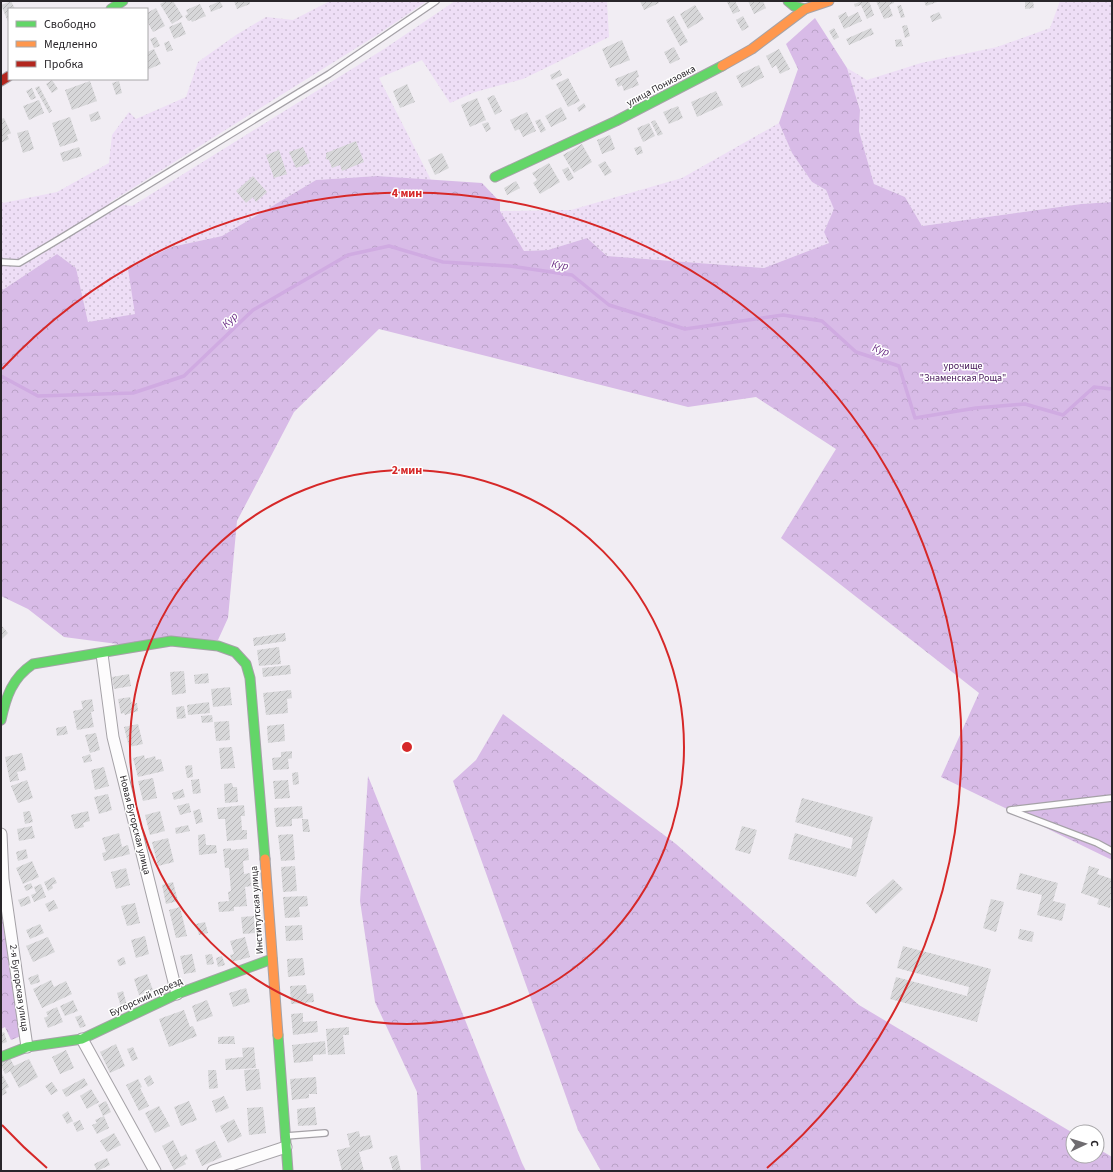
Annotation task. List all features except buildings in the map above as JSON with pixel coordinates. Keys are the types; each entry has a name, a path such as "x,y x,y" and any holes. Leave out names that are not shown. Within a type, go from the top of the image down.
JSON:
{"street":[{"path":"112,8 123,1"},
{"path":"788,1 794,6 805,9"},
{"name":"улица Понизовка","path":"495,177 606,127 735,59 805,9 818,6 829,1"},
{"name":"Институтская улица","path":"102,654 171,641 218,646 235,652 246,664 250,678 259,779 288,1171"},
{"path":"1,720 8,693 16,677 22,670 33,664 102,654"},
{"name":"Новая Бугорская улица","path":"102,654 113,737 177,994"},
{"name":"2-я Бугорская улица","path":"1,834 3,879 27,1047"},
{"name":"Бугорский проезд","path":"1,1057 27,1047 82,1039 177,994 272,959"},
{"path":"82,1039 155,1171"},
{"path":"213,1171 286,1141"}],"lane":[{"path":"1,262 19,264 329,74 436,1"},
{"path":"1112,798 1010,810 1112,850"},
{"path":"286,1141 325,1133"}],"shaded area":[{"path":"330,1 427,1 377,35 109,203 132,206 384,49 455,1 607,1 609,37 523,79 475,92 450,103 422,60 379,78 431,180 377,176 316,180 222,236 171,247 133,295 136,314 88,322 76,268 57,254 1,291 1,201 3,203 57,192 109,163 112,135 129,112 136,119 186,97 198,62 236,35 266,17 293,20"},
{"path":"1060,1 1112,1 1112,202 1081,204 922,226 905,197 874,184 859,131 860,110 847,68 867,80 921,63 997,47 1050,28"},
{"path":"779,123 792,153 812,182 826,190 835,209 824,232 829,243 764,268 607,256 587,238 548,250 524,251 500,211 571,210 682,178"}],"green space":[{"name":"урочище \"Знаменская Роща\"","path":"815,18 847,68 860,110 859,131 874,184 905,197 922,226 1081,204 1112,202 1112,860 941,777 979,693 781,538 836,449 756,397 688,407 379,329 294,412 237,521 228,618 218,640 125,645 64,637 28,609 1,596 1,291 57,254 76,268 88,322 135,314 128,269 171,247 222,236 316,180 377,176 482,183 500,202 500,211 524,251 548,250 587,238 607,256 764,268 829,243 824,232 834,209 826,190 812,182 792,153 779,123 798,69 786,44"},
{"path":"503,714 676,844 859,1005 1065,1128 1065,1164 1105,1164 1105,1153 1112,1157 1112,1171 601,1171 578,1130 453,781 476,760"},
{"path":"368,776 526,1171 421,1171 417,1092 375,1002 360,901"},
{"path":"1,890 21,1036 11,1040 5,1027 1,1029"}],"waterway":[{"name":"Кур","path":"1,376 38,396 133,393 184,376 253,310 348,255 389,246 443,262 510,266 572,275 609,305 685,329 783,315 822,321 856,352 899,366 915,418 976,408 1025,404 1063,415 1094,387 1112,389"}],"traffic: fast":[{"path":"112,8 123,1"},
{"path":"788,1 794,6 805,9"},
{"path":"495,177 616,121 722,66"},
{"path":"1,720 11,689 20,675 33,664 171,641 218,646 235,652 246,664 250,678 265,859"},
{"path":"1,1057 27,1047 82,1039 177,994 272,959"},
{"path":"278,1035 288,1171"}],"traffic: slow":[{"path":"722,66 752,49 805,9 829,1"},
{"path":"265,859 278,1035"}],"traffic: jam":[{"path":"1,81 8,77"}]}
